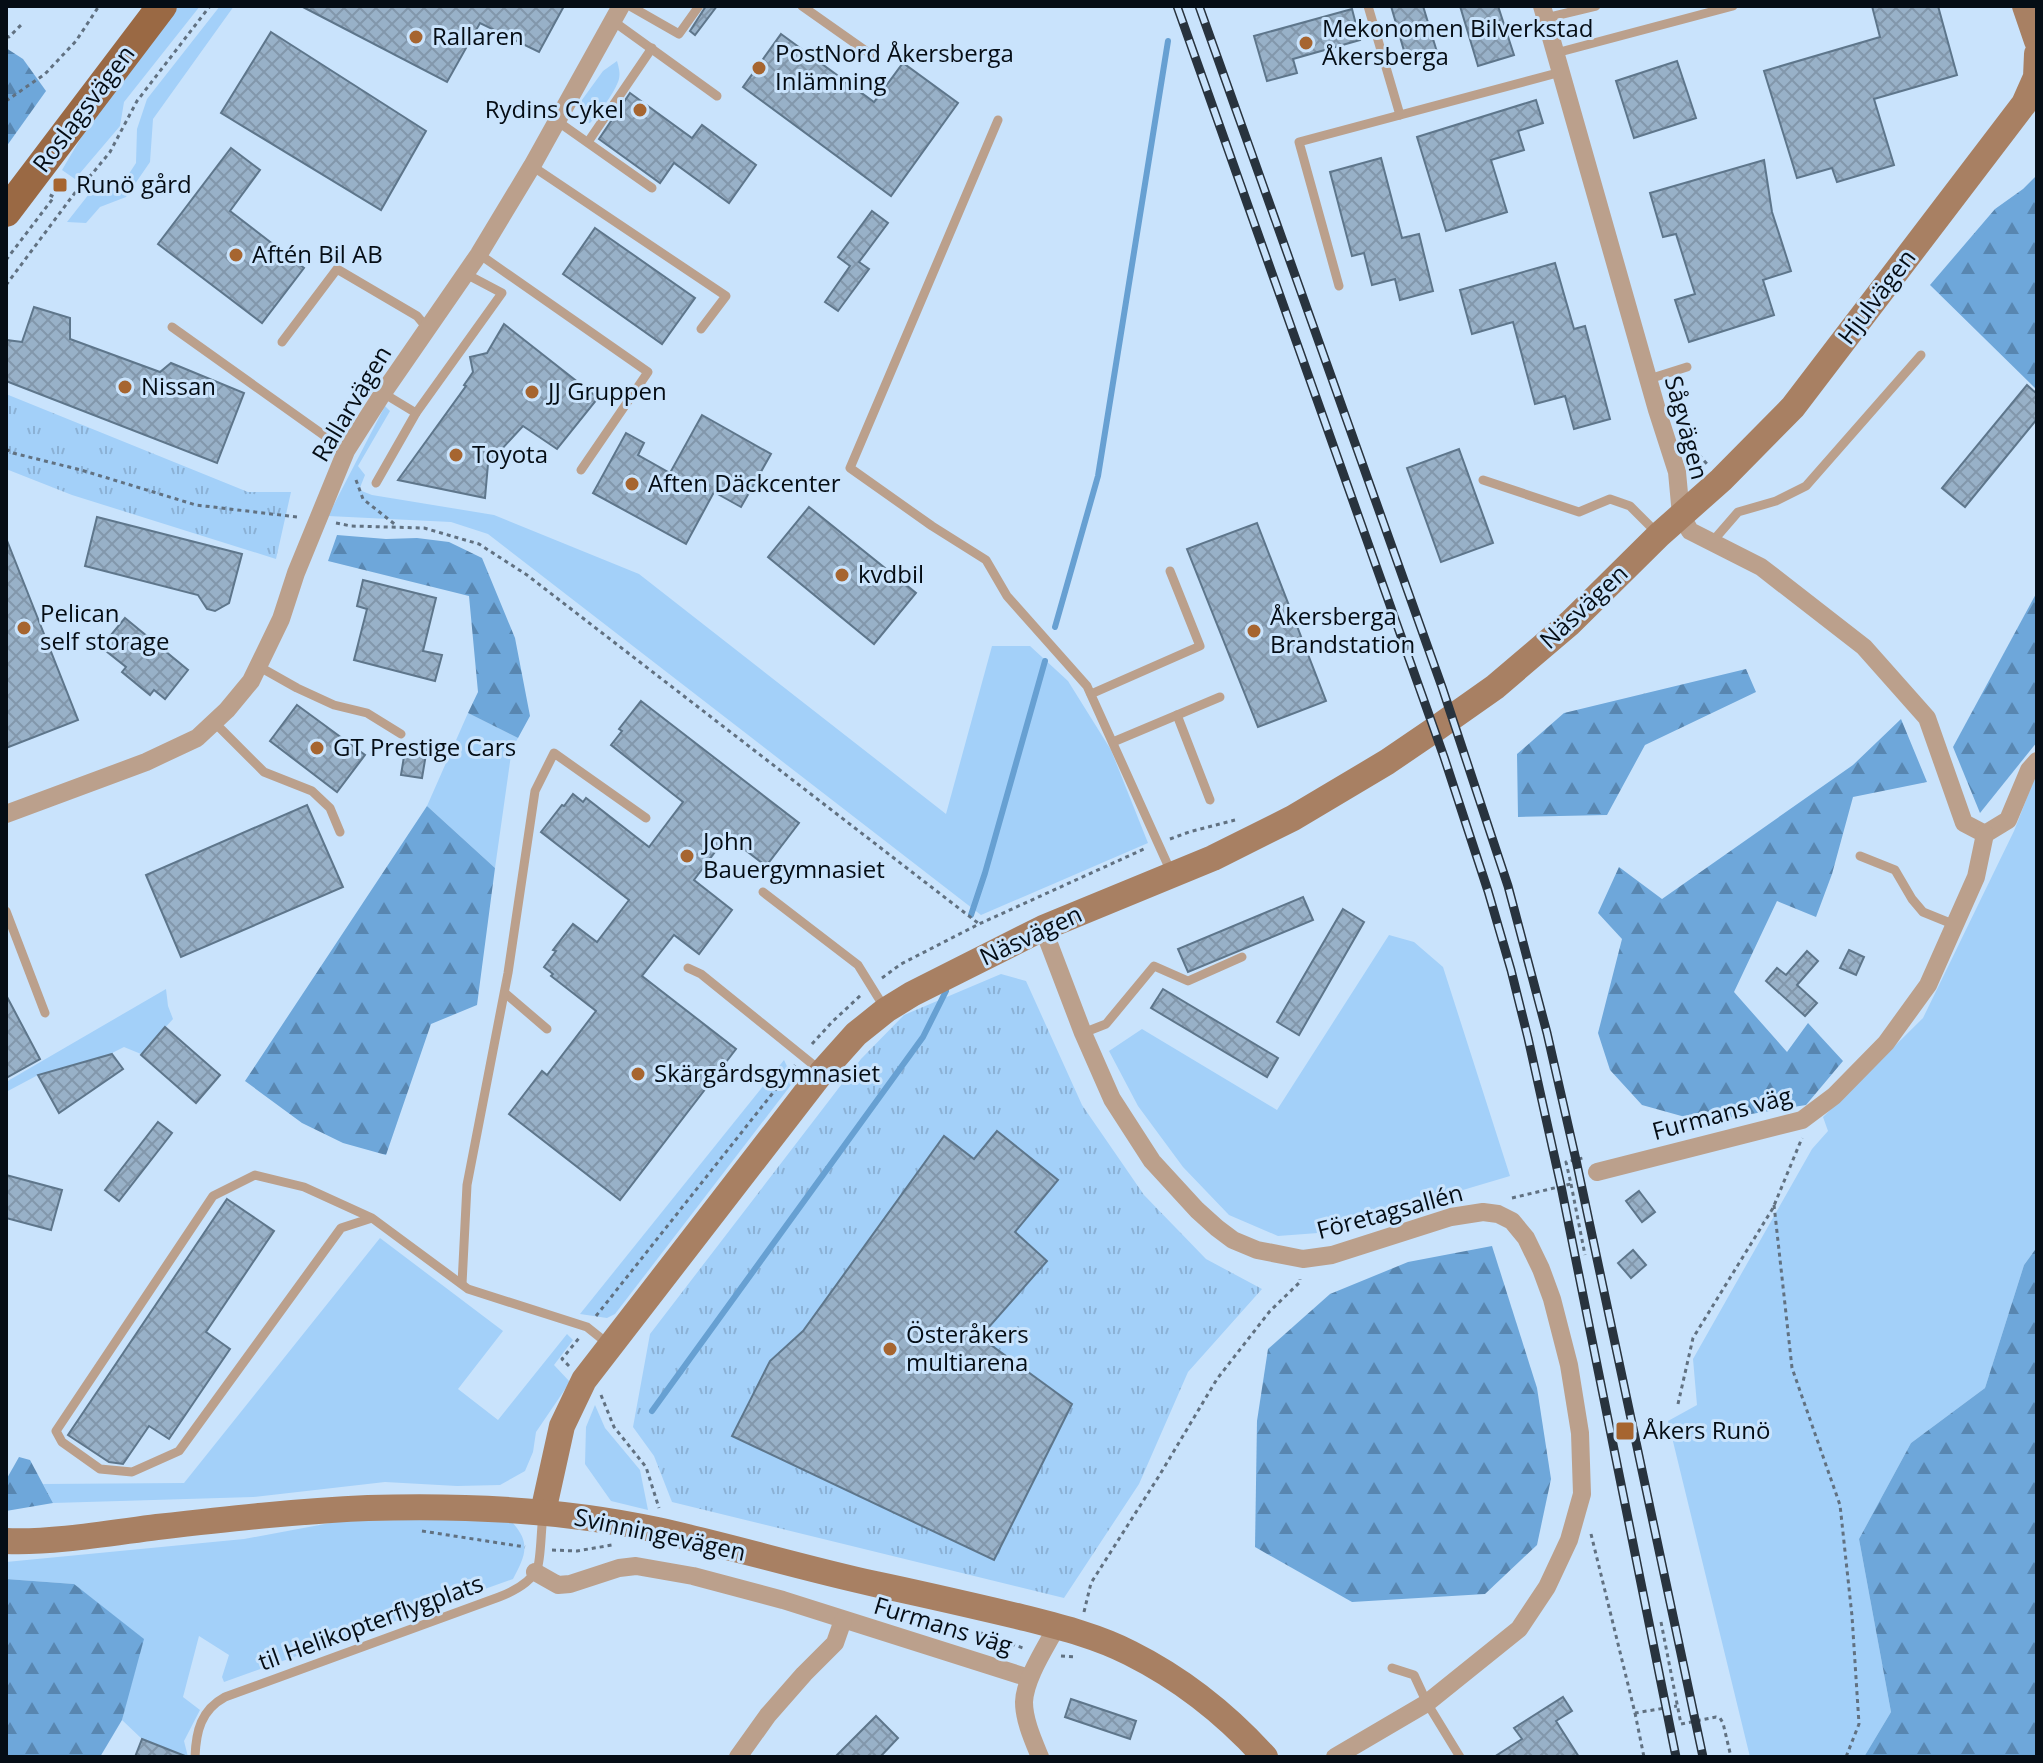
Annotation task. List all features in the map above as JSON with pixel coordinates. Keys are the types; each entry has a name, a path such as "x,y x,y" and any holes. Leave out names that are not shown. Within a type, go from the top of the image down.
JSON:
{"main road":[{"name":"Roslagsvägen","path":"6,186 141,6"},
{"name":"Roslagsvägen","path":"6,212 162,6"}],"street":[{"path":"2025,6 2037,41"},
{"name":"Sågvägen","path":"1544,12 1677,472 1681,515 1690,531 1761,567 1864,647 1927,718 1964,823 1985,834"},
{"name":"Rallarvägen","path":"6,814 146,762 197,738 227,710 251,681 281,619 296,573 344,456 383,393 479,254 617,14"},
{"name":"Hjulvägen","path":"1681,515 1721,480 1793,407 2024,104 2036,77 2037,54"},
{"name":"Näsvägen","path":"543,1512 562,1426 584,1380 812,1064 912,994 1043,928 1213,858 1303,812 1434,730 1495,687 1570,623 1681,515"},
{"path":"1985,834 2008,820 2029,770 2037,761"},
{"name":"Furmans väg","path":"1597,1172 1802,1120 1834,1096 1886,1043 1928,985 1976,877 1985,834"},
{"name":"Företagsallén","path":"1043,928 1083,1033 1112,1099 1131,1131 1152,1161 1188,1201 1233,1240 1257,1250 1303,1259 1332,1255 1451,1217 1483,1212 1498,1214 1512,1221 1526,1238 1552,1299 1569,1365 1580,1433 1582,1494 1569,1540 1547,1587 1519,1629 1427,1703 1335,1757"},
{"name":"Svinningevägen","path":"6,1541 367,1508 543,1512 656,1530 1057,1626 1128,1651 1169,1673 1227,1718 1265,1757"},
{"name":"Furmans väg","path":"535,1572 558,1585 619,1568 636,1566 660,1569 735,1586 1029,1678"},
{"name":"Furmans väg","path":"738,1757 768,1715 835,1643 843,1620"},
{"name":"Furmans väg","path":"1040,1757 1024,1701 1029,1678 1057,1626"}],"lane":[{"path":"630,6 679,34 699,6"},
{"path":"802,6 873,56"},
{"path":"1368,6 1400,115"},
{"path":"1544,12 1596,6"},
{"path":"1556,53 1733,6"},
{"path":"617,14 652,48 717,96"},
{"path":"588,142 652,48"},
{"path":"1339,286 1299,142 1561,72"},
{"path":"998,120 850,468 986,560 1007,596 1087,686 1173,875"},
{"path":"557,121 652,188"},
{"path":"532,166 726,296 701,329"},
{"path":"479,254 648,372 581,470"},
{"path":"282,342 337,269 417,316 428,329"},
{"path":"376,483 416,413 502,293 466,274"},
{"path":"172,327 344,456"},
{"path":"1712,542 1738,512 1776,501 1806,486 1921,355"},
{"path":"1649,379 1687,367"},
{"path":"383,393 416,413"},
{"path":"1483,480 1579,512 1610,499 1630,506 1659,535"},
{"path":"1091,694 1200,646 1170,571"},
{"path":"258,666 334,705 367,713 401,734"},
{"path":"1113,742 1220,697"},
{"path":"1177,715 1210,800"},
{"path":"214,722 264,772 312,791 330,808 340,832"},
{"path":"462,1284 467,1185 505,993 535,791 554,753 646,818"},
{"path":"1860,856 1895,870 1923,912 1955,925"},
{"path":"763,892 858,965 886,1010"},
{"path":"6,911 45,1013"},
{"path":"1083,1033 1106,1024 1154,966 1188,981 1242,957"},
{"path":"688,968 701,974 812,1064"},
{"path":"505,993 547,1029"},
{"path":"372,1218 341,1228 179,1451 132,1472 100,1469 62,1442 56,1431 213,1196 255,1175 304,1187 372,1218 468,1289 587,1327 610,1346"},
{"path":"535,1572 538,1568 543,1512"},
{"name":"til Helikopterflygplats","path":"195,1757 201,1725 214,1703 508,1594 535,1572"},
{"path":"1392,1668 1414,1675 1460,1757"}],"path":[{"path":"6,101 45,74 76,41 99,6"},
{"path":"6,285 80,186 110,152 137,101 210,6"},
{"path":"6,36 9,37 22,24"},
{"path":"6,260 54,197 45,192"},
{"path":"1685,440 1721,480"},
{"path":"6,449 196,505 318,519 351,526 424,528 479,544 527,575 979,924"},
{"path":"344,456 363,499 398,527"},
{"path":"656,1530 660,1510 646,1467 614,1427 601,1395 562,1359 812,1064 832,1022 901,964 979,924 1159,843 1241,818"},
{"path":"1678,1404 1693,1338 1774,1205 1802,1142 1802,1120"},
{"path":"1585,1255 1566,1162 1593,1156 1597,1172"},
{"path":"1498,1214 1508,1199 1571,1184"},
{"path":"1774,1205 1792,1368 1840,1505 1859,1724 1846,1757"},
{"path":"1086,1608 1091,1583 1217,1379 1270,1311 1300,1282 1303,1259"},
{"path":"1582,1494 1644,1757"},
{"path":"418,1531 539,1550 577,1551 617,1545"},
{"path":"1661,1622 1681,1724 1720,1718 1731,1757"},
{"path":"1043,1655 1087,1658"},
{"path":"1635,1713 1677,1706"}],"green space":[{"path":"174,6 200,6 124,102 120,126 75,179 62,170 105,97"},
{"path":"220,6 234,6 153,119 150,162 126,197 100,207 86,223 67,222 89,194 121,186 136,163 137,129 147,99"},
{"path":"6,48 23,59 46,91 6,147"},
{"path":"617,61 620,74 616,87 590,123 585,122 579,104 603,71"},
{"path":"2037,175 2037,390 1930,285 1995,209"},
{"path":"6,394 248,492 291,492 276,559 72,495 6,469"},
{"path":"385,406 390,411 358,466 365,475 359,490 372,495 494,515 639,574 946,814 992,646 1030,646 1068,681 1111,750 1148,843 981,915 488,534 451,522 328,516"},
{"path":"337,535 449,542 482,558 515,638 530,716 518,738 468,713 478,692 469,596 328,561"},
{"path":"2037,592 2037,742 1980,813 1953,747"},
{"path":"1746,669 1756,692 1645,745 1607,815 1518,817 1517,754 1564,713"},
{"path":"468,713 518,738 512,748 495,868 427,806"},
{"path":"1901,719 1927,782 1853,797 1832,874 1816,917 1777,901 1734,992 1787,1052 1808,1023 1843,1061 1806,1105 1703,1122 1642,1105 1610,1070 1598,1033 1622,939 1598,913 1619,867 1662,899 1853,765"},
{"path":"2037,772 2037,1247 2024,1265 1985,1388 1911,1443 1859,1539 1891,1712 1864,1757 1750,1757 1668,1421 1697,1405 1693,1359 1812,1149 1828,1131 1823,1117 1923,1018 2014,831"},
{"path":"427,806 495,868 477,1005 431,1024 386,1155 343,1143 302,1123 245,1081"},
{"path":"1389,935 1414,942 1443,967 1510,1176 1318,1233 1278,1236 1229,1215 1183,1167 1138,1106 1109,1051 1142,1029 1277,1110"},
{"path":"1001,974 1026,981 1082,1105 1144,1195 1206,1259 1262,1289 1188,1372 1139,1484 1064,1598 672,1502 654,1456 633,1427 650,1334 861,1059 904,1015"},
{"path":"166,989 173,1019 141,1054 124,1047 108,1055 38,1075 6,1092 6,1082"},
{"path":"784,1060 794,1081 615,1314 607,1318 580,1314"},
{"path":"380,1238 503,1331 458,1389 498,1420 567,1334 573,1340 554,1365 570,1382 536,1432 533,1452 525,1471 500,1485 385,1482 253,1497 53,1503 43,1484 184,1483"},
{"path":"1492,1246 1537,1388 1551,1479 1537,1545 1485,1594 1352,1602 1255,1547 1257,1421 1268,1349 1330,1294 1408,1262"},
{"path":"2037,1247 2037,1757 1864,1757 1891,1712 1859,1539 1911,1443 1985,1388 2024,1265"},
{"path":"595,1405 605,1428 640,1470 648,1510 611,1501 585,1464 586,1427"},
{"path":"19,1457 30,1460 53,1503 6,1511 6,1480"},
{"path":"341,1521 511,1521 518,1529 524,1550 513,1579 224,1682 222,1677 229,1655 199,1636 183,1697 200,1710 184,1741 188,1757 142,1739 122,1720 126,1704 74,1584 6,1579 6,1562 244,1539"},
{"path":"6,1579 74,1584 144,1639 122,1720 100,1757 6,1757"}],"building":[{"name":"Rallaren","path":"301,6 564,6 539,52 480,23 447,82"},
{"path":"706,6 717,6 695,35 690,31"},
{"path":"1391,6 1423,6 1437,52 1407,61"},
{"path":"1460,6 1498,6 1514,55 1478,66"},
{"path":"1872,6 1938,6 1957,75 1874,99 1894,165 1837,182 1832,168 1797,178 1764,71 1880,37"},
{"path":"1352,9 1360,40 1293,59 1297,73 1267,81 1254,36"},
{"path":"271,32 426,131 381,210 221,113"},
{"path":"781,34 874,102 903,63 958,103 891,196 743,87"},
{"path":"1677,61 1696,118 1634,138 1616,81"},
{"path":"630,93 692,138 702,125 756,165 729,203 674,163 660,183 599,139"},
{"path":"1536,100 1543,123 1518,131 1524,150 1491,160 1507,212 1446,231 1417,137"},
{"path":"231,148 260,170 230,211 304,268 262,323 158,244"},
{"path":"1381,158 1402,238 1419,234 1433,291 1400,300 1395,279 1372,285 1364,253 1352,256 1330,172"},
{"path":"1764,160 1772,212 1791,271 1763,280 1774,315 1689,342 1675,300 1695,294 1676,234 1663,237 1650,193"},
{"path":"872,211 888,223 859,262 869,269 838,311 825,302 850,266 838,257"},
{"path":"595,228 695,298 662,344 563,274"},
{"path":"1555,263 1574,329 1585,326 1610,419 1574,429 1565,396 1535,404 1513,322 1472,334 1460,290"},
{"name":"Nissan","path":"34,307 70,318 70,339 160,372 171,363 244,393 217,463 6,381 6,340 22,342"},
{"path":"504,324 598,398 557,449 523,426 488,464 485,498 398,480 466,386 473,372 470,357 487,353"},
{"path":"2027,385 2037,394 2037,419 1965,507 1942,488"},
{"path":"702,415 771,454 741,507 714,492 686,544 593,493 626,433 644,443 638,455 670,473"},
{"path":"1459,449 1493,543 1441,562 1407,468"},
{"name":"kvdbil","path":"809,507 916,593 874,644 768,557"},
{"path":"97,517 242,554 229,603 215,611 207,609 198,595 85,566"},
{"name":"Åkersberga Brandstation","path":"1257,523 1326,701 1258,727 1187,549"},
{"name":"Pelican self storage","path":"6,538 78,720 6,748"},
{"path":"363,580 436,598 423,651 442,655 435,681 354,660 367,609 357,606"},
{"path":"125,618 188,670 165,699 154,690 150,695 122,672 126,667 101,647"},
{"path":"641,701 799,823 766,866 727,836 694,880 732,910 699,954 674,935 642,976 736,1049 620,1200 509,1114 542,1071 547,1075 596,1011 544,967 556,951 553,950 573,924 597,942 629,900 541,832 573,794 583,802 586,798 649,847 683,802 611,745 622,731 619,729"},
{"name":"GT Prestige Cars","path":"297,705 365,755 337,792 270,741"},
{"path":"406,744 427,748 422,778 401,775"},
{"path":"307,805 343,887 181,957 146,875"},
{"path":"1303,897 1313,920 1188,972 1178,949"},
{"path":"1343,909 1364,922 1299,1035 1277,1022"},
{"path":"1849,950 1864,957 1856,975 1840,968"},
{"path":"1807,951 1818,961 1797,985 1817,1003 1805,1016 1766,981 1777,968 1786,975"},
{"path":"1163,989 1278,1058 1267,1077 1151,1008"},
{"path":"6,995 40,1059 6,1078"},
{"path":"165,1027 220,1075 196,1103 141,1055"},
{"path":"112,1054 123,1069 59,1113 38,1075"},
{"path":"158,1122 172,1133 119,1201 105,1190"},
{"name":"Österåkers multiarena","path":"997,1131 1058,1180 1015,1232 1047,1261 980,1337 1072,1404 994,1560 732,1436 770,1361 803,1331 944,1136 974,1159"},
{"path":"6,1175 62,1190 51,1230 6,1218"},
{"path":"1639,1191 1655,1212 1642,1222 1626,1201"},
{"path":"227,1199 274,1231 206,1332 230,1349 169,1439 149,1426 123,1464 109,1462 68,1435"},
{"path":"1633,1250 1646,1265 1631,1278 1618,1263"},
{"path":"1563,1697 1572,1711 1556,1721 1579,1757 1494,1757 1522,1739 1514,1728"},
{"path":"1071,1699 1136,1721 1130,1739 1065,1717"},
{"path":"876,1716 898,1738 880,1757 835,1757"},
{"path":"142,1739 185,1756 185,1757 135,1757"}],"waterway":[{"path":"1055,627 1098,476 1168,41"},
{"path":"971,915 1045,661"},
{"path":"652,1411 923,1037 946,991"}],"railway":[{"path":"1177,6 1444,757 1511,970 1561,1186 1676,1757"},
{"path":"1199,6 1442,687 1508,886 1547,1033 1576,1160 1703,1757"}],"place":[{"name":"Rallaren","path":"416,37"},
{"name":"Mekonomen Bilverkstad Åkersberga","path":"1306,43"},
{"name":"PostNord Åkersberga Inlämning","path":"759,68"},
{"name":"Rydins Cykel","path":"640,110"},
{"name":"Runö gård","path":"60,185"},
{"name":"Aftén Bil AB","path":"236,255"},
{"name":"Nissan","path":"125,387"},
{"name":"JJ Gruppen","path":"532,392"},
{"name":"Toyota","path":"456,455"},
{"name":"Aften Däckcenter","path":"632,484"},
{"name":"kvdbil","path":"842,575"},
{"name":"Pelican self storage","path":"24,628"},
{"name":"Åkersberga Brandstation","path":"1254,631"},
{"name":"GT Prestige Cars","path":"317,748"},
{"name":"John Bauergymnasiet","path":"687,856"},
{"name":"Skärgårdsgymnasiet","path":"638,1074"},
{"name":"Österåkers multiarena","path":"890,1349"},
{"name":"Åkers Runö","path":"1625,1431"}]}
